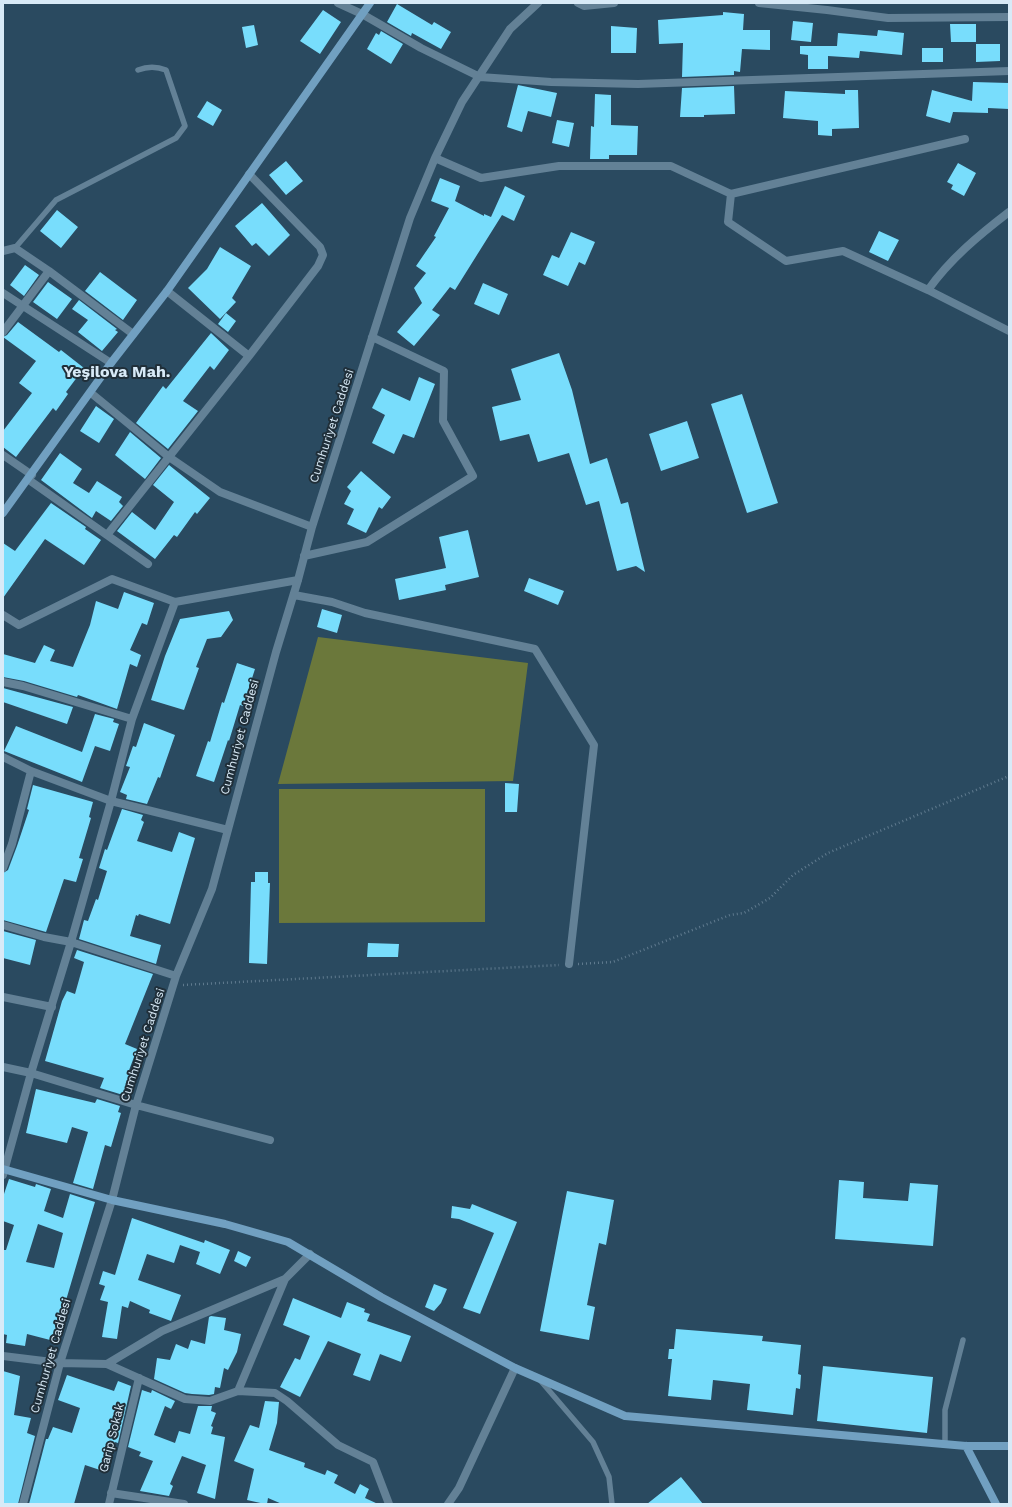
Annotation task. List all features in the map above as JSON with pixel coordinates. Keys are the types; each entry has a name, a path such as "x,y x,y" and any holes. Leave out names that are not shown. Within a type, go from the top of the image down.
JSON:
{"street":[{"path":"338,3 362,14 421,48 480,77 551,82 638,84 1009,71"},
{"path":"3,514 111,363 167,291 370,3"},
{"name":"Cumhuriyet Caddesi","path":"23,1504 60,1363 112,1200 136,1105 176,976 212,889 276,652 294,595 312,527 410,218 435,158 462,102 480,77 510,29 538,3"},
{"path":"578,3 584,6 614,3"},
{"path":"759,3 888,18 1009,17"},
{"path":"435,158 481,178 559,166 672,166 730,194 965,139"},
{"path":"107,535 249,356 318,266 323,255 320,247 249,174"},
{"path":"730,194 728,222 786,261 843,251 928,290 1009,331"},
{"path":"928,290 941,272 978,236 1009,212"},
{"path":"3,252 15,248 49,271 133,334"},
{"path":"3,332 49,271"},
{"path":"167,291 249,356"},
{"path":"3,293 111,363"},
{"path":"304,556 367,542 473,476 443,421 444,371 372,337"},
{"path":"91,393 169,457 220,492 312,527"},
{"path":"3,454 30,477 148,564"},
{"path":"3,615 19,624 112,579 175,602 298,580"},
{"path":"294,595 332,602 365,613 535,649 594,745 569,964"},
{"path":"175,602 132,719 72,942 31,1073 4,1171 112,1200 225,1224 288,1242 381,1297 515,1368 626,1416 966,1446 1009,1446"},
{"path":"3,682 23,686 132,719"},
{"path":"3,757 31,771 111,801 228,830"},
{"path":"3,868 12,844 31,771"},
{"path":"3,925 44,937 72,942 176,976"},
{"path":"3,996 52,1007"},
{"path":"3,1067 31,1073 136,1105 270,1140"},
{"path":"238,1391 285,1279 310,1254"},
{"path":"107,1364 162,1330 285,1279"},
{"path":"3,1356 60,1363 107,1364 184,1399 210,1402 238,1391 275,1393 287,1401 338,1444 373,1462 388,1504"},
{"path":"448,1504 459,1488 515,1368"},
{"name":"Garip Sokak","path":"108,1504 112,1493 139,1378"},
{"path":"966,1446 996,1504"},
{"path":"112,1493 184,1504"}],"lane":[{"path":"15,248 56,200 176,138 185,126 166,70 159,67 146,66 138,70"},
{"path":"945,1444 945,1410 963,1340"},
{"path":"538,1378 593,1442 608,1478 612,1504"}],"path":[{"path":"174,986 614,962 730,915 744,914 770,898 793,875 828,853 1009,776"}],"green space":[{"path":"318,637 528,663 513,781 278,784"},
{"path":"279,789 485,789 485,922 279,923"}],"building":[{"path":"397,4 432,25 434,22 451,32 441,49 412,33 411,36 387,22"},
{"path":"323,10 341,22 320,54 300,41"},
{"path":"723,12 744,14 743,30 770,30 770,50 742,49 740,72 734,71 734,75 682,77 683,43 659,44 658,20 723,15"},
{"path":"793,21 813,23 811,42 791,40"},
{"path":"950,24 976,24 976,42 951,42"},
{"path":"254,25 258,45 246,48 242,27"},
{"path":"611,26 637,28 636,53 611,53"},
{"path":"878,30 904,33 902,55 860,51 859,58 828,56 828,69 808,69 808,55 800,54 800,46 837,46 838,33 877,36"},
{"path":"381,31 403,44 391,64 367,49 376,33 379,35"},
{"path":"976,44 1000,44 1000,61 976,62"},
{"path":"922,48 943,48 943,62 922,62"},
{"path":"973,82 1009,83 1009,109 988,108 988,113 953,112 950,123 926,116 932,90 972,101"},
{"path":"518,85 557,93 551,117 528,111 522,132 507,127"},
{"path":"734,86 735,114 704,115 704,117 680,117 682,88"},
{"path":"845,90 858,90 859,128 832,129 832,136 818,135 818,121 783,118 785,91 845,94"},
{"path":"595,94 611,95 611,125 638,126 637,155 609,155 609,159 590,159 591,126 594,127"},
{"path":"207,101 222,110 213,126 197,117"},
{"path":"557,120 574,123 569,147 552,143"},
{"path":"286,161 303,181 286,195 269,175"},
{"path":"958,163 976,173 964,196 951,189 953,185 947,182"},
{"path":"440,178 460,186 455,201 484,216 484,214 491,217 505,186 525,196 514,221 502,215 455,290 450,287 432,310 440,315 414,346 397,332 422,303 414,288 426,273 416,266 436,237 434,236 449,208 431,201"},
{"path":"262,203 290,235 269,256 256,243 252,246 235,226"},
{"path":"57,210 78,227 61,248 40,231"},
{"path":"879,231 899,240 888,261 869,252"},
{"path":"571,232 595,242 585,265 579,262 568,286 543,275 552,255 559,258"},
{"path":"220,247 251,266 232,298 236,302 220,319 188,288 207,269"},
{"path":"25,265 39,275 24,296 10,285"},
{"path":"100,272 137,300 123,320 85,291"},
{"path":"48,282 72,299 57,319 33,302"},
{"path":"483,283 508,294 499,315 474,304"},
{"path":"79,300 117,329 115,330 118,332 102,351 78,332 88,320 72,309"},
{"path":"226,313 236,321 228,332 218,324"},
{"path":"18,322 59,352 61,350 84,368 66,392 68,394 56,411 53,408 16,457 3,447 3,431 32,393 19,383 36,361 3,337 7,335"},
{"path":"211,333 229,350 214,370 210,366 183,401 198,411 168,449 136,423 163,386 166,389"},
{"path":"559,353 572,390 590,464 607,458 621,504 628,502 645,572 636,566 617,571 599,501 586,505 569,453 538,462 529,434 500,441 492,407 521,400 511,369"},
{"path":"419,377 435,384 414,438 403,434 394,454 372,443 385,415 372,408 382,388 410,401"},
{"path":"742,394 778,503 747,513 711,404"},
{"path":"96,406 114,419 99,443 80,431"},
{"path":"687,421 699,458 661,471 649,434"},
{"path":"130,432 161,458 145,479 115,455"},
{"path":"60,453 82,469 73,483 89,493 97,481 122,497 119,502 123,506 111,521 96,511 92,518 41,480"},
{"path":"169,465 210,498 197,514 195,512 177,537 174,535 155,559 117,531 132,512 155,530 174,502 153,485"},
{"path":"361,471 391,497 382,509 379,507 366,533 347,524 354,509 344,504 351,491 347,487"},
{"path":"51,503 86,527 85,529 101,540 84,565 45,539 3,598 3,543 15,551"},
{"path":"468,530 479,577 445,585 446,590 399,600 395,579 446,568 439,537"},
{"path":"529,578 564,591 558,605 524,591"},
{"path":"124,592 154,603 147,625 142,623 130,650 141,655 137,667 130,664 117,709 78,695 77,697 24,681 3,677 3,654 35,663 44,645 55,650 50,661 73,667 90,625 96,601 118,609"},
{"path":"322,609 342,615 337,633 317,627"},
{"path":"229,611 233,620 221,637 207,639 196,667 199,668 184,710 151,700 165,656 180,619"},
{"path":"237,663 255,669 243,706 240,705 214,782 196,776 208,741 210,742 222,702 224,703"},
{"path":"3,688 73,707 67,724 3,702"},
{"path":"95,714 114,719 113,722 119,724 110,751 95,746 82,782 4,751 16,726 82,752"},
{"path":"144,723 175,735 160,778 158,777 147,804 126,799 127,795 120,792 130,767 126,766 133,746 136,747"},
{"path":"505,783 519,784 517,812 505,812"},
{"path":"33,785 93,802 89,817 91,818 79,858 83,859 76,882 64,879 46,932 3,920 3,873 8,870 17,846 29,810 27,809"},
{"path":"122,809 143,815 141,820 144,822 137,841 172,852 179,832 195,838 170,924 139,914 138,916 136,915 130,936 161,945 156,964 79,939 84,920 88,921 96,899 98,900 107,871 99,868 105,849 107,850"},
{"path":"255,872 268,872 268,883 270,883 267,964 249,963 251,882 255,882"},
{"path":"3,931 36,940 30,965 3,958"},
{"path":"368,943 399,944 398,957 367,957"},
{"path":"77,950 153,974 125,1044 137,1049 128,1073 130,1074 123,1095 100,1088 104,1078 45,1061 62,1001 67,991 75,994 84,962 74,958"},
{"path":"36,1089 95,1103 97,1099 120,1106 118,1112 121,1113 111,1147 105,1145 93,1189 73,1183 88,1132 72,1127 67,1143 26,1133"},
{"path":"9,1179 35,1187 36,1184 51,1189 44,1211 63,1218 70,1194 95,1202 54,1341 27,1334 25,1346 6,1343 7,1335 3,1334 3,1250 6,1250 14,1225 3,1221 3,1197","holes":["38,1224 63,1233 54,1268 26,1262"]},
{"path":"839,1180 864,1182 863,1198 908,1201 910,1183 938,1185 933,1246 835,1239"},
{"path":"567,1191 614,1200 606,1245 599,1243 587,1305 595,1307 589,1340 540,1331"},
{"path":"472,1204 517,1222 480,1314 463,1308 494,1233 459,1219 451,1218 452,1206 470,1209"},
{"path":"132,1218 204,1243 205,1240 230,1250 220,1274 196,1264 200,1252 180,1245 174,1263 147,1254 138,1280 181,1295 171,1321 149,1313 150,1310 130,1301 128,1308 122,1306 117,1339 102,1337 108,1302 100,1300 105,1286 99,1284 103,1271 115,1275"},
{"path":"238,1251 251,1257 246,1267 234,1261"},
{"path":"434,1284 447,1289 441,1303 434,1311 425,1307"},
{"path":"293,1298 341,1318 347,1302 365,1309 364,1312 370,1314 367,1321 411,1336 401,1362 380,1354 370,1381 353,1375 361,1354 328,1341 300,1397 280,1387 295,1358 300,1360 310,1336 283,1325"},
{"path":"209,1317 226,1318 224,1330 241,1334 237,1352 228,1370 224,1368 220,1388 215,1387 214,1394 192,1394 185,1393 154,1379 157,1358 170,1360 176,1344 188,1349 191,1340 205,1344"},
{"path":"676,1329 763,1336 762,1341 801,1345 798,1374 801,1375 800,1389 796,1388 793,1415 747,1410 750,1384 713,1380 711,1400 668,1396 672,1359 668,1359 669,1349 674,1349"},
{"path":"823,1366 933,1377 927,1433 817,1421"},
{"path":"3,1371 20,1376 14,1415 31,1418 27,1433 35,1436 18,1504 3,1504"},
{"path":"67,1375 114,1391 118,1381 131,1386 118,1443 115,1442 106,1472 85,1465 74,1504 29,1504 46,1439 48,1439 53,1427 72,1433 80,1408 58,1400"},
{"path":"142,1390 151,1393 152,1390 175,1401 171,1409 165,1406 154,1435 175,1443 179,1431 190,1434 198,1406 212,1406 211,1411 216,1413 211,1426 213,1427 211,1434 225,1437 215,1499 197,1493 206,1465 182,1456 170,1484 173,1486 169,1496 140,1491 153,1461 139,1456 141,1452 128,1447"},
{"path":"265,1401 279,1402 277,1423 269,1450 305,1463 304,1467 325,1475 327,1470 338,1475 334,1483 355,1494 360,1484 369,1489 365,1498 378,1504 282,1504 268,1498 267,1504 265,1504 247,1500 254,1469 234,1461 250,1425 259,1428"},
{"path":"681,1477 703,1504 647,1504"}],"district":[{"name":"Yeşilova Mah.","path":"117,372"}]}
